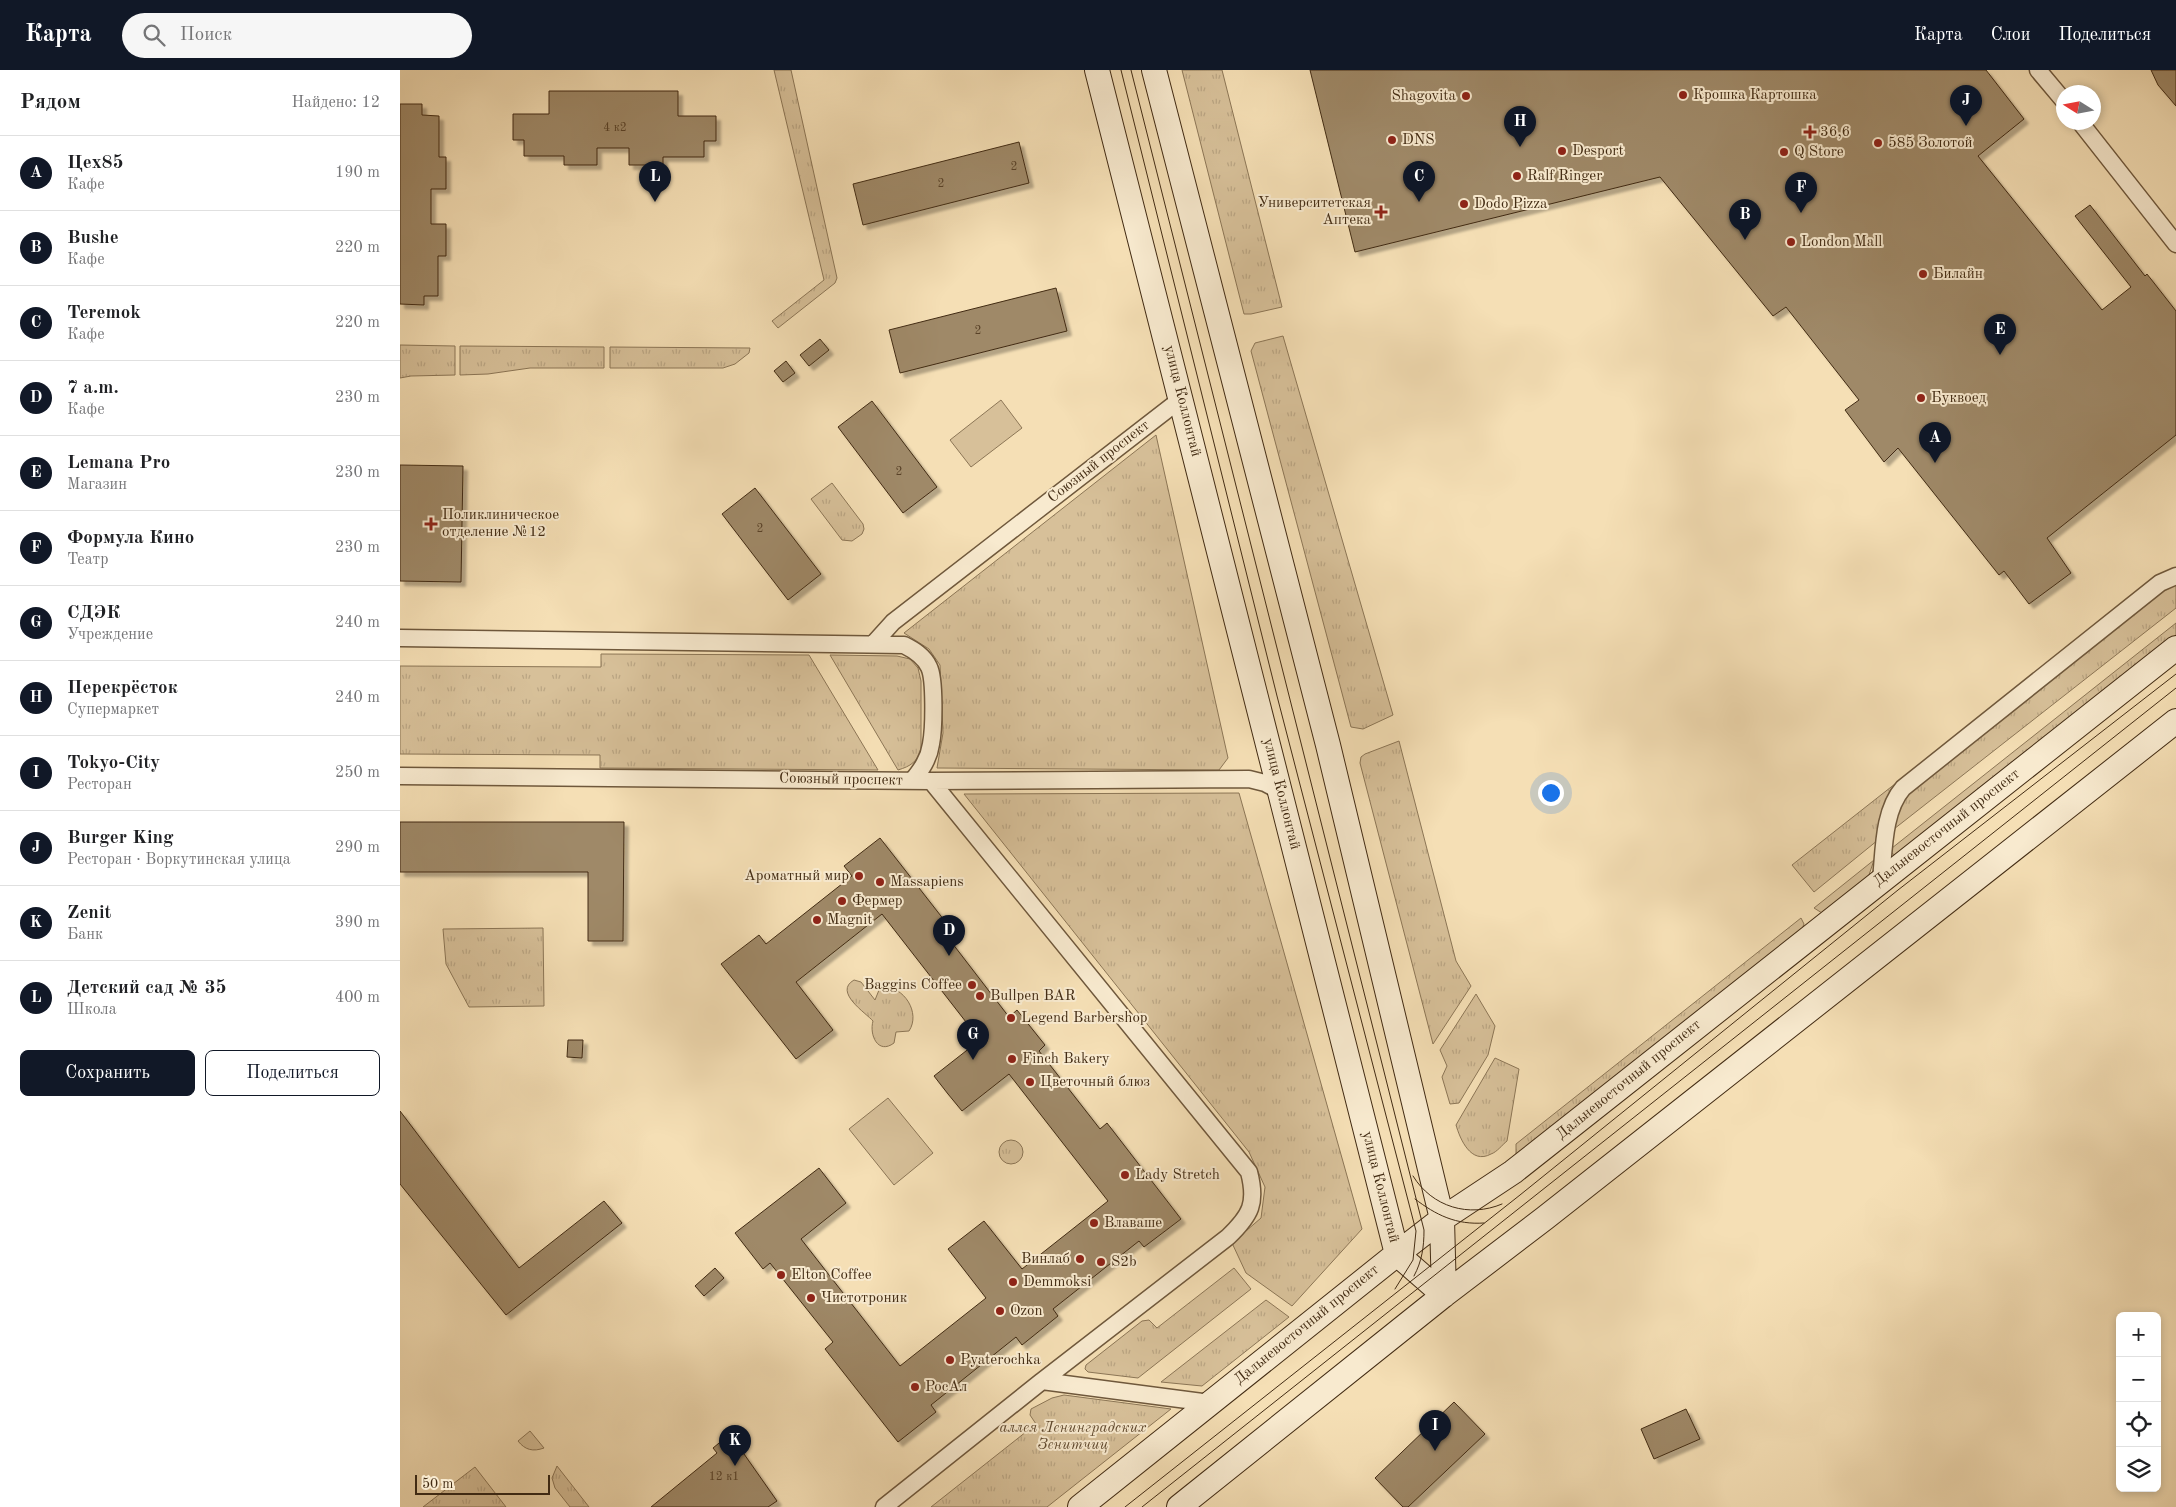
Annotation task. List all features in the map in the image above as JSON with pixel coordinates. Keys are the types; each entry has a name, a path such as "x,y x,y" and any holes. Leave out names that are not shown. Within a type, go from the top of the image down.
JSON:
{"main road":[{"name":"улица Коллонтай","path":"1097,70 1397,1254 1444,1295"},
{"path":"1154,70 1326,735 1442,1219 1444,1295"},
{"name":"Дальневосточный проспект","path":"1080,1507 1397,1254 1442,1219 1513,1172 2176,648"},
{"path":"1179,1507 1444,1295 1545,1218 2176,721"}],"street":[{"path":"2038,70 2056,91"},
{"path":"2086,130 2176,244"},
{"name":"Союзный проспект","path":"874,643 894,622 1181,399"},
{"path":"1881,880 1892,805 1903,788 2160,584 2176,576"},
{"path":"400,638 904,644 918,652 929,666 933,677 931,744 924,767 912,781"},
{"name":"Союзный проспект","path":"400,776 912,781 1249,779 1265,783 1280,791"},
{"path":"884,1507 1042,1381 1219,1244 1242,1224 1249,1214 1253,1199 1253,1186 1249,1172 931,781"},
{"path":"1042,1381 1210,1403"}],"green space":[{"path":"774,70 791,70 837,278 835,283 778,328 772,321 824,280"},
{"path":"1182,70 1222,70 1282,307 1244,314"},
{"path":"1283,336 1393,715 1363,729 1351,727 1251,351 1255,343"},
{"path":"400,345 455,346 455,375 400,378"},
{"path":"460,346 604,347 604,368 530,368 488,374 460,375"},
{"path":"610,347 750,348 749,353 735,364 723,368 610,368"},
{"path":"1001,400 1022,428 971,467 950,440"},
{"path":"1156,435 1228,758 1219,770 937,768 943,733 940,665 929,649 904,633"},
{"path":"832,483 863,524 862,534 852,541 842,540 811,499"},
{"path":"2176,584 2176,608 1894,829 1897,809 1907,794 2169,586"},
{"path":"2176,623 2176,635 1895,855 1891,853 1892,848"},
{"path":"601,654 809,655 878,770 600,768 600,755 400,754 400,666 601,667"},
{"path":"830,655 897,656 910,659 918,668 921,681 921,749 913,763 898,770"},
{"path":"2013,691 1889,795 1878,840 1814,892 1792,865"},
{"path":"1399,741 1456,961 1471,986 1433,1044 1360,763 1361,757 1365,754"},
{"path":"1239,793 1362,1229 1292,1306 1246,1273 1232,1243 1261,1218 1265,1187 1249,1152 964,794"},
{"path":"1874,860 1869,875 1863,882 1822,913 1814,908"},
{"path":"1801,918 1804,924 1802,929 1516,1155 1516,1144"},
{"path":"543,928 544,1006 469,1007 446,964 443,929"},
{"path":"854,980 861,982 875,1000 879,990 883,987 898,991 904,996 912,1009 913,1016 909,1031 896,1032 894,1043 888,1046 883,1047 879,1045 872,1032 873,1021 858,1008 849,996 848,985"},
{"path":"1476,994 1495,1026 1488,1055 1459,1103 1450,1104 1442,1077 1447,1066 1440,1050"},
{"path":"1495,1058 1519,1069 1507,1141 1493,1153 1478,1156 1468,1149 1460,1137 1456,1125"},
{"path":"888,1098 933,1153 894,1185 849,1129"},
{"path":"1011,1140 1016,1141 1022,1147 1022,1157 1016,1163 1011,1164 1006,1163 1000,1157 999,1152 1000,1147 1006,1141"},
{"path":"1234,1268 1251,1289 1138,1378 1088,1372 1085,1369 1086,1365 1142,1321 1149,1320 1157,1328"},
{"path":"1266,1300 1289,1317 1202,1386 1161,1382"},
{"name":"аллея Ленинградских Зенитчиц","path":"1064,1395 1171,1409 1047,1507 931,1507 1036,1424 1030,1415 1031,1409 1052,1398"},
{"path":"530,1431 544,1448 530,1449 518,1441"},
{"path":"557,1466 589,1507 570,1507 555,1488 552,1478"},
{"path":"475,1467 506,1507 423,1507"}],"building":[{"path":"1310,70 1986,70 2024,119 1978,156 2102,310 2131,287 2075,216 2090,205 2145,276 2147,274 2176,311 2176,435 2047,538 2071,573 2029,604 2004,571 1999,575 1898,448 1884,462 1845,410 1859,400 1786,307 1773,316 1660,177 1355,252"},
{"path":"2151,70 2176,70 2176,106 2158,85"},
{"path":"549,91 678,91 678,116 716,116 716,141 704,141 704,157 663,157 663,165 629,165 629,148 597,148 597,165 564,165 564,156 524,156 524,140 513,140 513,114 549,114"},
{"path":"400,104 422,104 422,115 439,116 439,157 446,157 446,189 431,189 431,224 446,224 446,256 438,256 438,296 424,296 424,305 400,304"},
{"path":"1019,142 1029,183 863,225 853,184"},
{"path":"1056,288 1067,331 900,373 889,330"},
{"path":"820,339 829,350 809,366 800,355"},
{"path":"786,361 795,373 783,382 774,371"},
{"path":"872,401 937,487 903,513 838,427"},
{"name":"Поликлиническое отделение №12","path":"400,465 463,466 461,582 400,581"},
{"path":"755,488 821,574 788,600 722,514"},
{"path":"400,822 624,822 623,941 588,941 588,872 400,872"},
{"path":"880,838 955,934 949,939 1009,1017 1017,1010 1045,1045 1039,1051 1100,1129 1107,1123 1181,1219 1144,1247 1139,1241 1053,1309 1058,1316 1022,1345 1016,1337 931,1405 936,1412 898,1442 825,1349 833,1342 770,1263 763,1269 735,1233 819,1168 846,1203 801,1239 900,1366 986,1298 948,1249 984,1221 1022,1269 1108,1201 1009,1074 962,1111 948,1094 934,1076 980,1040 882,914 796,982 833,1030 796,1059 721,964 759,935 766,944 852,876 844,866"},
{"path":"568,1040 583,1040 582,1058 567,1057"},
{"path":"400,1111 519,1268 604,1201 622,1223 506,1315 400,1184"},
{"path":"715,1268 724,1278 704,1296 695,1286"},
{"path":"1454,1402 1485,1434 1408,1507 1403,1507 1375,1478"},
{"path":"1686,1409 1700,1439 1654,1459 1641,1429"},
{"path":"730,1434 777,1501 768,1507 651,1507 717,1453 713,1448"}],"tram line":[{"path":"1121,70 1277,696 1416,1231 1413,1260 1395,1289"},
{"path":"1131,70 1424,1230 1422,1254 1414,1276"},
{"path":"1125,1507 1520,1195 1898,890 2176,674"},
{"path":"1142,1507 2176,688"},
{"path":"1413,1176 1430,1195 1452,1207 1477,1210 1502,1204"},
{"path":"1415,1199 1431,1210 1455,1221 1484,1223"}],"place":[{"name":"Крошка Картошка","path":"1683,95"},
{"name":"Shagovita","path":"1466,96"},
{"name":"Burger King","path":"1966,126"},
{"name":"36,6","path":"1810,132"},
{"name":"DNS","path":"1392,140"},
{"name":"585 Золотой","path":"1878,143"},
{"name":"Перекрёсток","path":"1520,147"},
{"name":"Desport","path":"1562,151"},
{"name":"Q Store","path":"1784,152"},
{"name":"Ralf Ringer","path":"1517,176"},
{"name":"Детский сад № 35","path":"655,202"},
{"name":"Teremok","path":"1419,202"},
{"name":"Dodo Pizza","path":"1464,204"},
{"name":"Университетская Аптека","path":"1381,212"},
{"name":"Формула Кино","path":"1801,213"},
{"name":"Bushe","path":"1745,240"},
{"name":"London Mall","path":"1791,242"},
{"name":"Билайн","path":"1923,274"},
{"name":"Lemana Pro","path":"2000,355"},
{"name":"Буквоед","path":"1921,398"},
{"name":"Цех85","path":"1935,463"},
{"name":"Поликлиническое отделение №12","path":"431,524"},
{"name":"Ароматный мир","path":"859,876"},
{"name":"Massapiens","path":"880,882"},
{"name":"Фермер","path":"842,901"},
{"name":"Magnit","path":"817,920"},
{"name":"7 a.m.","path":"949,956"},
{"name":"Baggins Coffee","path":"972,985"},
{"name":"Bullpen BAR","path":"980,996"},
{"name":"Legend Barbershop","path":"1011,1018"},
{"name":"Finch Bakery","path":"1012,1059"},
{"name":"СДЭК","path":"973,1060"},
{"name":"Цветочный блюз","path":"1030,1082"},
{"name":"Lady Stretch","path":"1125,1175"},
{"name":"Влаваше","path":"1094,1223"},
{"name":"Винлаб","path":"1080,1259"},
{"name":"S2b","path":"1101,1262"},
{"name":"Elton Coffee","path":"781,1275"},
{"name":"Demmoksi","path":"1013,1282"},
{"name":"Чистотроник","path":"811,1298"},
{"name":"Ozon","path":"1000,1311"},
{"name":"Pyaterochka","path":"950,1360"},
{"name":"РосАл","path":"915,1387"},
{"name":"Tokyo-City","path":"1435,1451"},
{"name":"Zenit","path":"735,1466"}]}
